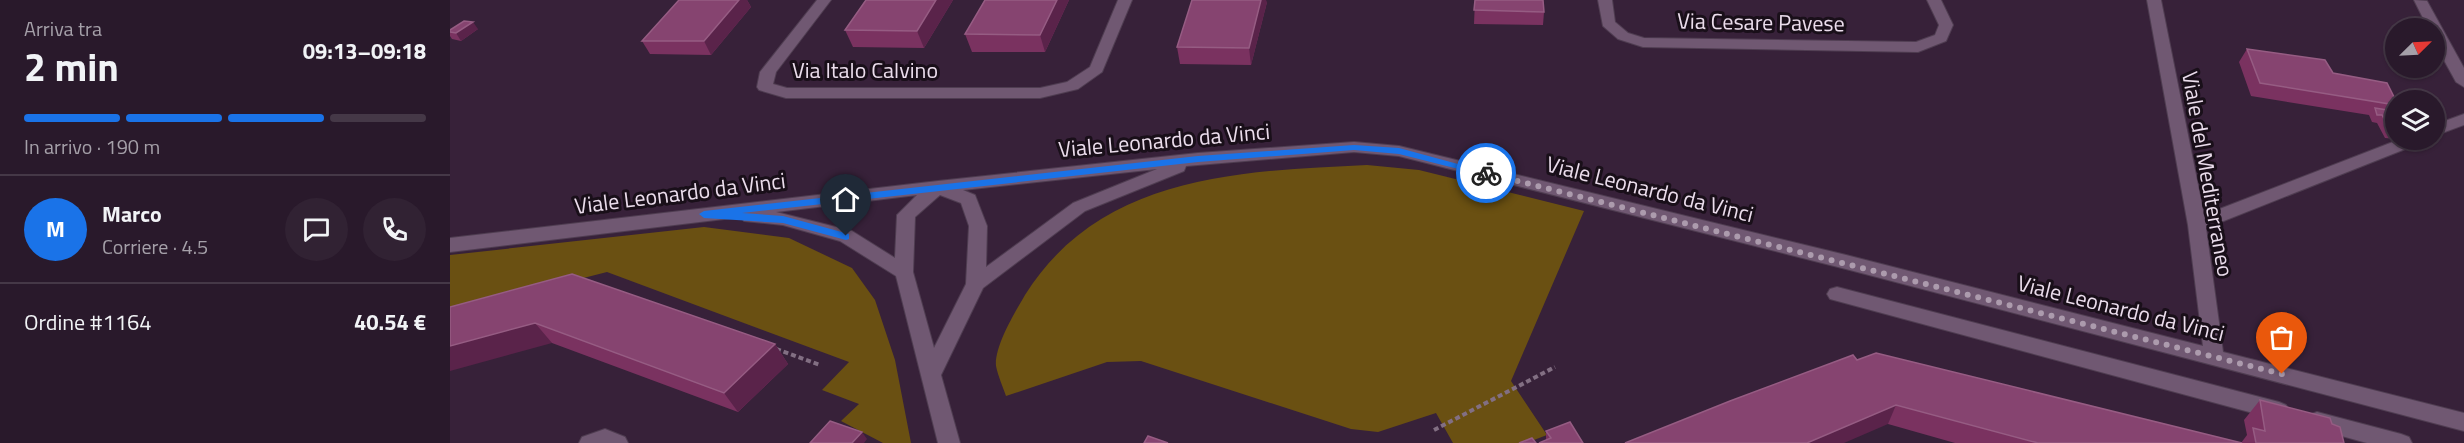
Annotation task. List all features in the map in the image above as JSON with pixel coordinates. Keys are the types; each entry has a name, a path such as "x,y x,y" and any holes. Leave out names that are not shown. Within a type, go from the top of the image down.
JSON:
{"street":[{"name":"Via Italo Calvino","path":"824,0 768,72 765,87 786,93 1040,93 1072,86 1097,69 1125,0"},
{"name":"Via Cesare Pavese","path":"1605,0 1608,23 1623,36 1643,42 1918,47 1941,38 1946,25 1934,0"},
{"name":"Viale del Mediterraneo","path":"2154,0 2197,225 2214,357"},
{"path":"2420,1 2464,82"},
{"path":"2445,127 2464,119"},
{"name":"Viale Leonardo da Vinci","path":"450,245 938,187 1198,159 1354,147 1399,151 2464,422"},
{"path":"2197,225 2387,150"},
{"path":"976,284 1079,207 1198,159"},
{"path":"932,373 976,284 978,226 969,199 938,187 906,215 904,272 950,443"},
{"path":"704,214 783,219 846,236 904,272"},
{"path":"1837,294 2401,443"},
{"path":"590,443 605,438 618,443"}],"path":[{"path":"766,346 820,365"},
{"path":"1434,430 1555,367"}],"shaded area":[{"path":"1367,165 1419,170 1584,211 1511,381 1547,435 1526,443 1453,443 1436,413 1378,432 1351,429 1141,361 1107,362 1006,396 997,370 996,358 1011,320 1025,295 1056,255 1092,225 1133,203 1177,187 1223,177 1271,171"},
{"path":"704,227 789,238 852,268 875,300 895,360 911,443 883,443 841,421 859,404 822,390 849,362 607,272 450,312 450,255"}],"building":[{"path":"679,0 739,0 704,41 642,41"},
{"path":"866,0 936,0 917,31 845,30"},
{"path":"985,0 1057,0 1040,35 965,34"},
{"path":"1192,0 1261,0 1249,48 1177,47"},
{"path":"1475,0 1543,0 1544,12 1474,10"},
{"path":"464,21 473,22 456,33 450,32 450,30"},
{"path":"2247,49 2325,60 2333,73 2387,83 2390,90 2385,90 2385,103 2260,83"},
{"path":"2375,108 2385,110 2385,121 2382,115 2377,115"},
{"path":"572,274 775,344 724,393 535,323 450,346 450,307"},
{"path":"1876,353 2242,443 2038,443 1896,405 1807,443 1625,443 1853,355 1857,360"},
{"path":"2260,400 2330,418 2332,424 2340,427 2344,443 2256,443 2253,428 2265,431"},
{"path":"830,421 862,432 852,443 810,443"},
{"path":"1570,422 1583,443 1539,443 1551,438 1546,431"},
{"path":"1148,436 1168,443 1144,443"},
{"path":"1532,438 1536,443 1519,443"}],"way so far":[{"path":"1486,173 2282,374"}],"route":[{"path":"846,236 783,219 704,214 1198,159 1354,147 1399,151 1486,173"}]}
